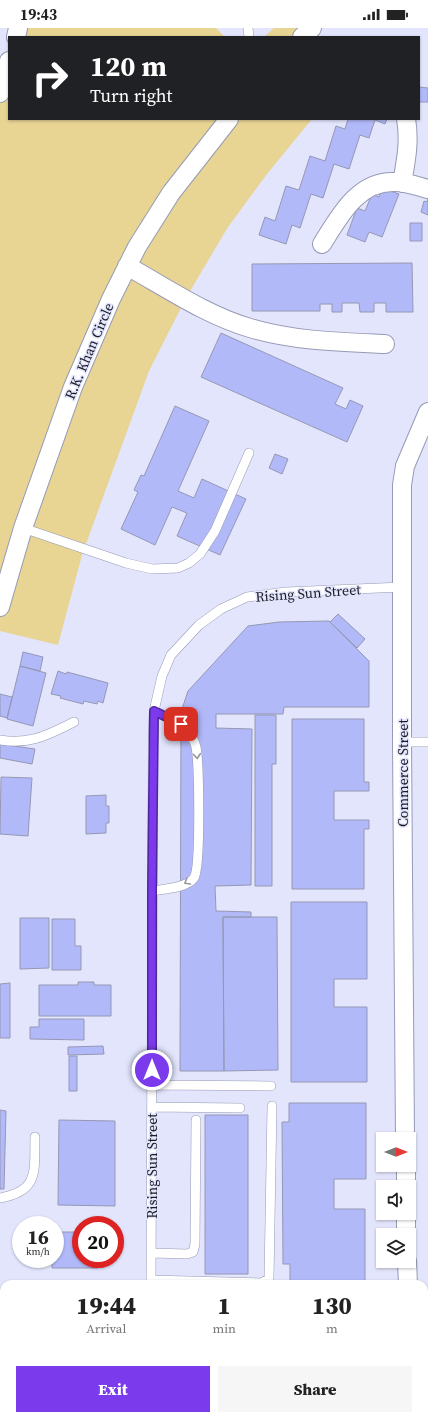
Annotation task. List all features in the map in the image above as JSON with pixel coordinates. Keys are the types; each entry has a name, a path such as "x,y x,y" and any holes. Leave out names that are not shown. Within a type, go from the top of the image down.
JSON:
{"street":[{"path":"303,36 312,28"},
{"path":"0,93 8,65"},
{"name":"R.K. Khan Circle","path":"0,607 23,528 73,387 111,299 137,247 171,193 228,120"},
{"path":"402,183 408,148 406,120"},
{"path":"322,244 346,206 360,193 373,186 383,182 395,182 428,189"},
{"path":"128,266 212,314 250,328 308,339 385,344"},
{"name":"Commerce Street","path":"405,1132 402,485 405,466 428,412"},
{"path":"407,1268 408,1280"}],"lane":[{"path":"23,528 126,563 152,569 178,568 189,563 200,554 215,531 249,453"},
{"name":"Rising Sun Street","path":"151,1280 154,711 162,676 171,655 199,625 221,609 247,597 286,592 402,587"},
{"path":"152,891 182,885 190,882 195,877 197,870 198,839 198,792 195,745 190,734 181,724 154,711"},
{"path":"0,740 13,742 27,741 42,737 74,722"},
{"path":"402,742 428,742"},
{"path":"153,1086 271,1086"},
{"path":"267,1280 269,1279 272,1106"},
{"path":"152,1107 240,1108"},
{"path":"152,1253 186,1254 193,1252 195,1244 196,1120"},
{"path":"0,1198 18,1194 24,1190 32,1178 35,1137"}],"shaded area":[{"path":"17,28 216,28 224,36 15,36"},
{"path":"274,28 313,28 304,36 265,36"},
{"path":"8,63 8,120 311,120 267,174 228,227 186,298 149,371 82,555 58,645 0,631 0,91"}],"building":[{"path":"420,87 428,88 428,102 420,102"},
{"path":"348,120 375,120 369,138 360,135 349,169 334,164 323,198 311,194 300,228 292,225 286,244 259,235 265,217 275,221 286,186 299,190 310,156 325,161 336,126 345,129"},
{"path":"375,120 387,120 385,124"},
{"path":"382,188 399,194 382,237 369,232 365,242 347,235 357,208 365,211 372,194 379,197"},
{"path":"428,198 428,215 421,212 424,201 427,202"},
{"path":"410,223 422,223 422,241 410,241"},
{"path":"412,263 413,312 386,312 386,303 374,303 374,312 360,312 359,303 342,303 342,312 332,312 332,304 320,304 320,311 252,311 252,264"},
{"path":"221,333 343,388 335,404 346,409 350,400 363,406 347,442 201,377"},
{"path":"175,406 209,421 178,491 194,498 202,479 246,499 220,555 177,536 187,513 172,507 155,545 121,529 138,492 134,490 141,475 144,476"},
{"path":"275,454 288,459 282,474 269,468"},
{"path":"338,614 365,639 357,648 330,622"},
{"path":"329,621 369,661 369,707 284,707 283,714 216,714 216,728 252,729 251,885 215,886 216,911 251,912 251,917 223,917 224,1071 180,1071 181,712 188,691 248,626 279,622"},
{"path":"23,652 43,657 40,671 20,666"},
{"path":"20,666 46,673 33,726 7,719"},
{"path":"58,671 108,683 103,703 98,701 97,704 84,701 83,704 51,694"},
{"path":"0,694 12,697 7,718 0,716"},
{"path":"255,715 276,715 276,764 272,764 272,886 255,886"},
{"path":"292,719 364,719 364,782 369,782 369,791 334,791 334,820 369,820 369,829 364,829 364,889 292,889"},
{"path":"0,744 35,749 32,764 0,758"},
{"path":"1,777 32,778 28,836 0,834"},
{"path":"106,795 106,806 109,806 109,823 106,823 106,833 86,834 86,796"},
{"path":"291,902 367,902 367,979 334,979 334,1007 367,1007 367,1082 291,1082"},
{"path":"223,917 277,917 278,1070 224,1071"},
{"path":"20,918 49,918 49,968 20,969"},
{"path":"52,919 75,919 75,946 81,946 81,970 52,970"},
{"path":"78,982 94,982 94,985 111,985 111,1016 39,1016 39,985 78,985"},
{"path":"10,983 10,1038 0,1038 0,984"},
{"path":"39,1019 84,1019 84,1040 30,1039 30,1027 39,1027"},
{"path":"103,1046 104,1054 68,1055 68,1047"},
{"path":"69,1056 77,1056 77,1091 69,1091"},
{"path":"289,1103 366,1103 366,1179 334,1179 334,1209 365,1209 365,1280 290,1280 290,1264 283,1264 282,1122 289,1122"},
{"path":"0,1110 6,1111 4,1189 0,1189"},
{"path":"205,1115 248,1115 248,1274 205,1274"},
{"path":"59,1120 115,1121 115,1206 58,1205"},
{"path":"64,1232 72,1232 72,1268 64,1268"}],"route":[{"path":"152,1070 154,711 181,724"}]}
